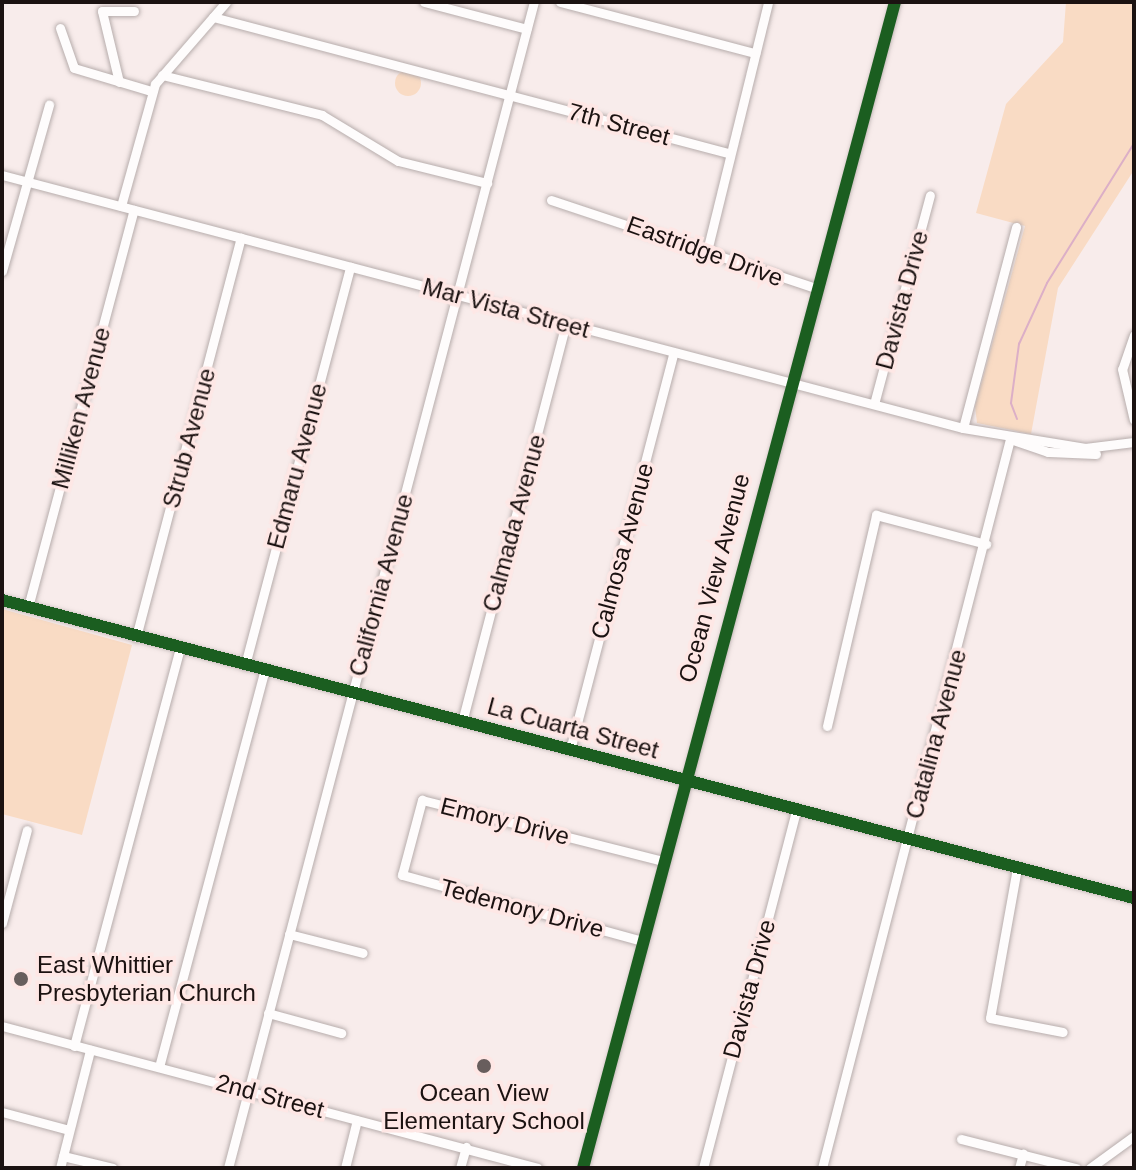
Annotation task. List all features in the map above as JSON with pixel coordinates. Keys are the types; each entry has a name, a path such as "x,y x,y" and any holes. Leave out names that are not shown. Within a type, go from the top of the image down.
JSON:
{"street":[{"path":"121,206 151,91 226,2"},
{"path":"424,2 527,29"},
{"name":"California Avenue","path":"228,1168 534,2"},
{"path":"560,2 755,53"},
{"path":"707,251 728,153 768,2"},
{"name":"Ocean View Avenue","path":"583,1168 813,287 895,2"},
{"path":"119,82 102,11 134,11"},
{"name":"7th Street","path":"213,17 728,153"},
{"path":"60,28 74,68 151,91"},
{"path":"162,75 322,115 398,161 487,183"},
{"path":"2,271 7,232 49,105"},
{"name":"Mar Vista Street","path":"2,175 1066,454 1134,445"},
{"name":"Davista Drive","path":"874,404 930,195"},
{"name":"Eastridge Drive","path":"551,200 813,287"},
{"name":"Milliken Avenue","path":"28,607 134,210"},
{"path":"963,428 1016,227"},
{"name":"Strub Avenue","path":"136,637 241,238"},
{"name":"Edmaru Avenue","path":"245,665 350,267"},
{"name":"Calmada Avenue","path":"462,722 566,324"},
{"path":"1134,335 1122,369 1134,420"},
{"name":"Calmosa Avenue","path":"570,750 674,352"},
{"name":"Catalina Avenue","path":"822,1168 986,544 1010,439"},
{"path":"827,726 876,515 986,544"},
{"name":"La Cuarta Street","path":"2,600 1134,898"},
{"path":"74,1046 180,648"},
{"path":"159,1067 265,670"},
{"name":"Emory Drive","path":"402,875 422,800 663,861"},
{"name":"Davista Drive","path":"703,1168 796,810"},
{"path":"2,923 27,830"},
{"path":"1017,868 990,1018 1063,1032"},
{"name":"Tedemory Drive","path":"402,875 642,941"},
{"path":"289,934 363,953"},
{"path":"268,1013 341,1033"},
{"name":"2nd Street","path":"2,1026 538,1168"},
{"path":"60,1168 90,1050"},
{"path":"2,1112 69,1130"},
{"path":"345,1168 357,1120"},
{"path":"1090,1168 1134,1136"},
{"path":"961,1139 1076,1168"},
{"path":"460,1168 466,1147"},
{"path":"1019,1168 1023,1154"},
{"path":"63,1156 113,1168"}],"shaded area":[{"path":"1066,2 1134,2 1134,170 1058,288 1031,434 977,423 975,406 1025,226 976,213 1006,104 1063,42"},
{"path":"408,70 417,74 421,83 417,92 408,96 399,92 395,83 399,74"},
{"path":"2,609 132,645 82,835 2,814"}],"waterway":[{"path":"1017,419 1011,403 1019,344 1047,283 1134,143"}],"cycle path":[{"path":"583,1168 895,2"},
{"path":"2,600 1134,898"}],"place":[{"name":"East Whittier Presbyterian Church","path":"21,979"},
{"name":"Ocean View Elementary School","path":"484,1066"}]}
